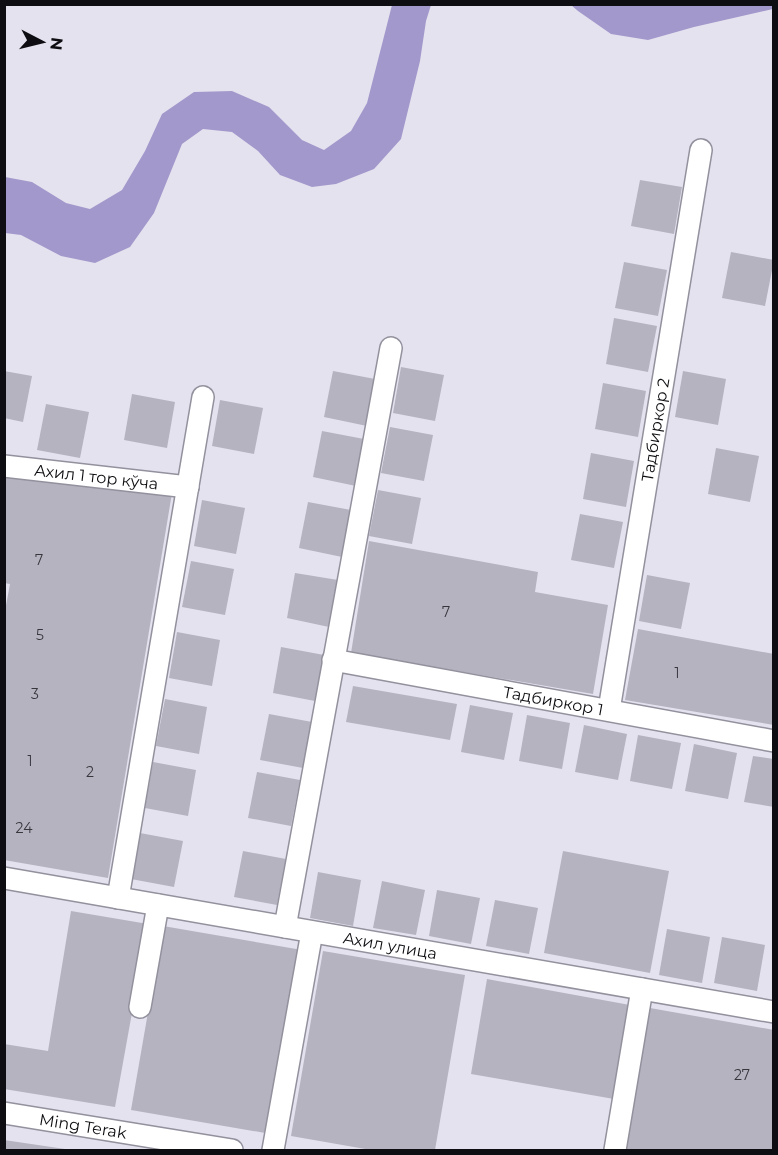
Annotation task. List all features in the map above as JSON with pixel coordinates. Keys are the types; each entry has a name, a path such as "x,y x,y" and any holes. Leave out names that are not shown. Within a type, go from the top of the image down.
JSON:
{"street":[{"name":"Тадбиркор 2","path":"609,710 700,150"},
{"path":"285,927 391,348"},
{"path":"118,898 203,397"},
{"name":"Ахил 1 тор кўча","path":"4,466 188,487"},
{"name":"Тадбиркор 1","path":"333,660 774,741"},
{"name":"Ахил улица","path":"4,878 773,1010"},
{"path":"140,1007 158,905"},
{"path":"273,1150 312,932"},
{"path":"615,1150 642,989"},
{"name":"Ming Terak","path":"4,1113 232,1150"}],"shaded area":[{"path":"773,4 773,9 648,40 611,34 571,5"},
{"path":"392,5 431,5 401,139 374,169 336,184 312,187 280,175 258,151 232,132 203,129 182,144 154,213 130,247 95,263 61,256 21,235 5,233 5,177 32,182 66,203 90,209 122,190 145,151 162,114 194,92 232,91 269,107 302,140 324,150 351,131 367,103"}],"building":[{"path":"640,180 682,187 674,234 631,226"},
{"path":"731,252 774,260 765,306 722,298"},
{"path":"624,262 667,270 658,316 615,308"},
{"path":"614,318 657,326 648,372 606,364"},
{"path":"401,367 444,375 435,421 393,413"},
{"path":"4,371 32,376 23,422 4,418"},
{"path":"333,371 375,379 367,426 324,417"},
{"path":"683,371 726,379 718,425 675,417"},
{"path":"603,383 646,391 638,437 595,429"},
{"path":"132,394 175,402 167,448 124,440"},
{"path":"220,400 263,408 254,454 212,446"},
{"path":"46,404 89,412 80,458 37,450"},
{"path":"390,427 433,435 424,481 381,473"},
{"path":"322,431 364,439 356,486 313,477"},
{"path":"716,448 759,456 750,502 708,494"},
{"path":"591,453 634,461 626,507 583,499"},
{"path":"4,472 172,493 108,878 4,860 4,616 10,584 4,583"},
{"path":"378,490 421,498 412,544 369,536"},
{"path":"202,500 245,508 236,554 194,546"},
{"path":"308,502 351,510 342,557 299,548"},
{"path":"580,514 623,522 614,568 571,560"},
{"path":"369,541 538,572 535,592 608,605 593,694 351,653"},
{"path":"191,561 234,569 225,615 182,607"},
{"path":"295,573 338,580 329,627 287,618"},
{"path":"647,575 690,583 681,629 639,621"},
{"path":"638,629 774,654 774,725 625,700"},
{"path":"177,632 220,640 212,686 169,678"},
{"path":"281,647 324,655 315,701 273,693"},
{"path":"353,686 457,704 450,740 346,722"},
{"path":"165,699 207,707 199,754 156,746"},
{"path":"470,705 513,713 504,760 461,752"},
{"path":"269,714 312,722 303,768 260,760"},
{"path":"527,715 570,723 562,769 519,761"},
{"path":"584,725 627,734 618,780 575,772"},
{"path":"638,735 681,743 672,789 630,781"},
{"path":"694,744 737,753 728,799 685,791"},
{"path":"753,756 774,759 774,807 744,802"},
{"path":"153,762 196,770 188,816 145,808"},
{"path":"257,772 300,780 291,826 248,818"},
{"path":"140,833 183,841 174,887 131,879"},
{"path":"243,851 286,859 277,905 234,897"},
{"path":"563,851 669,871 650,973 544,953"},
{"path":"318,872 361,880 353,926 310,918"},
{"path":"382,881 425,890 416,935 373,928"},
{"path":"437,890 480,898 471,944 429,936"},
{"path":"495,900 538,908 529,954 486,946"},
{"path":"71,911 148,924 115,1107 4,1089 4,1044 48,1051"},
{"path":"163,926 302,950 271,1134 131,1110"},
{"path":"667,929 710,937 702,983 659,975"},
{"path":"722,937 765,945 757,991 714,983"},
{"path":"323,951 465,975 435,1150 371,1150 291,1136"},
{"path":"487,979 630,1005 614,1099 471,1074"},
{"path":"650,1008 774,1030 772,1150 626,1150"},
{"path":"4,1140 65,1149 65,1150 4,1150"}]}
